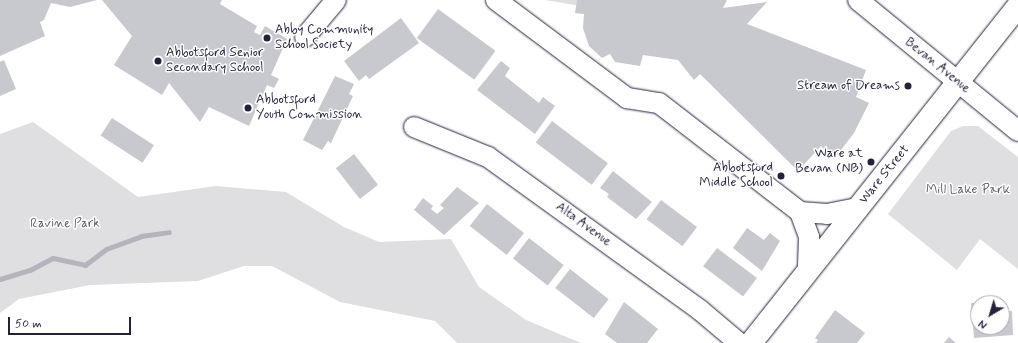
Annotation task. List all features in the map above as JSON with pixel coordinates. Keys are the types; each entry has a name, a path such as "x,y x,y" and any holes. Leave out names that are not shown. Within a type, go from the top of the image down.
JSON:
{"main road":[{"name":"Ware Street","path":"751,343 1018,6"}],"street":[{"path":"305,37 336,0"},
{"path":"496,0 627,98 659,103 800,212 809,237 808,271"},
{"name":"Bevan Avenue","path":"858,0 957,83 1018,131"},
{"name":"Alta Avenue","path":"414,127 488,156 700,310 740,343"},
{"path":"800,212 827,214 858,208"}],"green space":[{"path":"545,0 583,0 581,6"},
{"name":"Ravine Park","path":"33,122 138,197 216,186 286,192 344,227 379,242 451,239 479,287 526,320 581,343 457,343 435,321 340,302 272,266 244,266 198,281 90,285 19,299 0,313 0,134"},
{"name":"Mill Lake Park","path":"963,126 978,126 1018,157 1018,269 980,239 957,270 888,214 951,131"}],"building":[{"path":"0,0 97,0 70,7 51,3 44,20 40,22 45,36 0,56"},
{"name":"Abbotsford Senior Secondary School","path":"102,0 222,0 220,4 257,26 254,32 260,35 265,26 287,39 271,75 279,79 274,88 267,85 249,126 209,107 200,122 169,83 162,95 114,65 132,36"},
{"path":"577,0 727,0 723,8 767,2 747,24 866,70 856,97 869,103 854,133 834,159 821,146 798,171 700,74 694,80 678,60 643,55 640,66 615,62 610,54 602,58 589,46 583,28 584,14 575,13"},
{"path":"438,9 495,51 474,80 417,38"},
{"path":"401,18 419,43 369,79 366,75 359,81 344,61"},
{"path":"4,60 16,89 0,96 0,62"},
{"path":"501,61 510,68 505,76 539,103 543,97 555,106 535,134 477,90"},
{"path":"335,76 354,84 349,94 353,96 331,143 328,141 322,150 303,140"},
{"path":"112,118 154,145 142,163 101,136"},
{"path":"552,121 608,163 592,185 536,143"},
{"path":"354,154 378,185 360,199 336,168"},
{"path":"613,171 652,202 636,219 607,197 609,194 600,188"},
{"path":"457,187 479,203 444,235 414,210 423,198 433,206 431,209 437,214 444,208 440,205"},
{"path":"661,200 697,227 682,246 647,219"},
{"path":"487,204 524,233 507,255 470,226"},
{"path":"747,228 764,240 770,233 780,241 762,271 733,248"},
{"path":"529,238 564,265 548,286 513,258"},
{"path":"717,248 757,278 743,296 703,266"},
{"path":"570,269 609,299 594,318 555,288"},
{"path":"624,302 658,329 647,343 617,343 605,334"},
{"path":"835,310 865,333 857,343 816,343 818,340 815,338"},
{"path":"1010,311 1012,311 1013,335 974,338 974,335 1010,335"},
{"path":"949,337 956,343 944,343"}],"waterway":[{"path":"0,279 30,270 53,258 85,265 106,249 141,236 169,232"}],"place":[{"name":"Abby Community School Society","path":"267,38"},
{"name":"Abbotsford Senior Secondary School","path":"158,61"},
{"name":"Stream of Dreams","path":"908,86"},
{"name":"Abbotsford Youth Commission","path":"248,108"},
{"name":"Ware at Bevan (NB)","path":"871,162"},
{"name":"Abbotsford Middle School","path":"781,176"}]}
